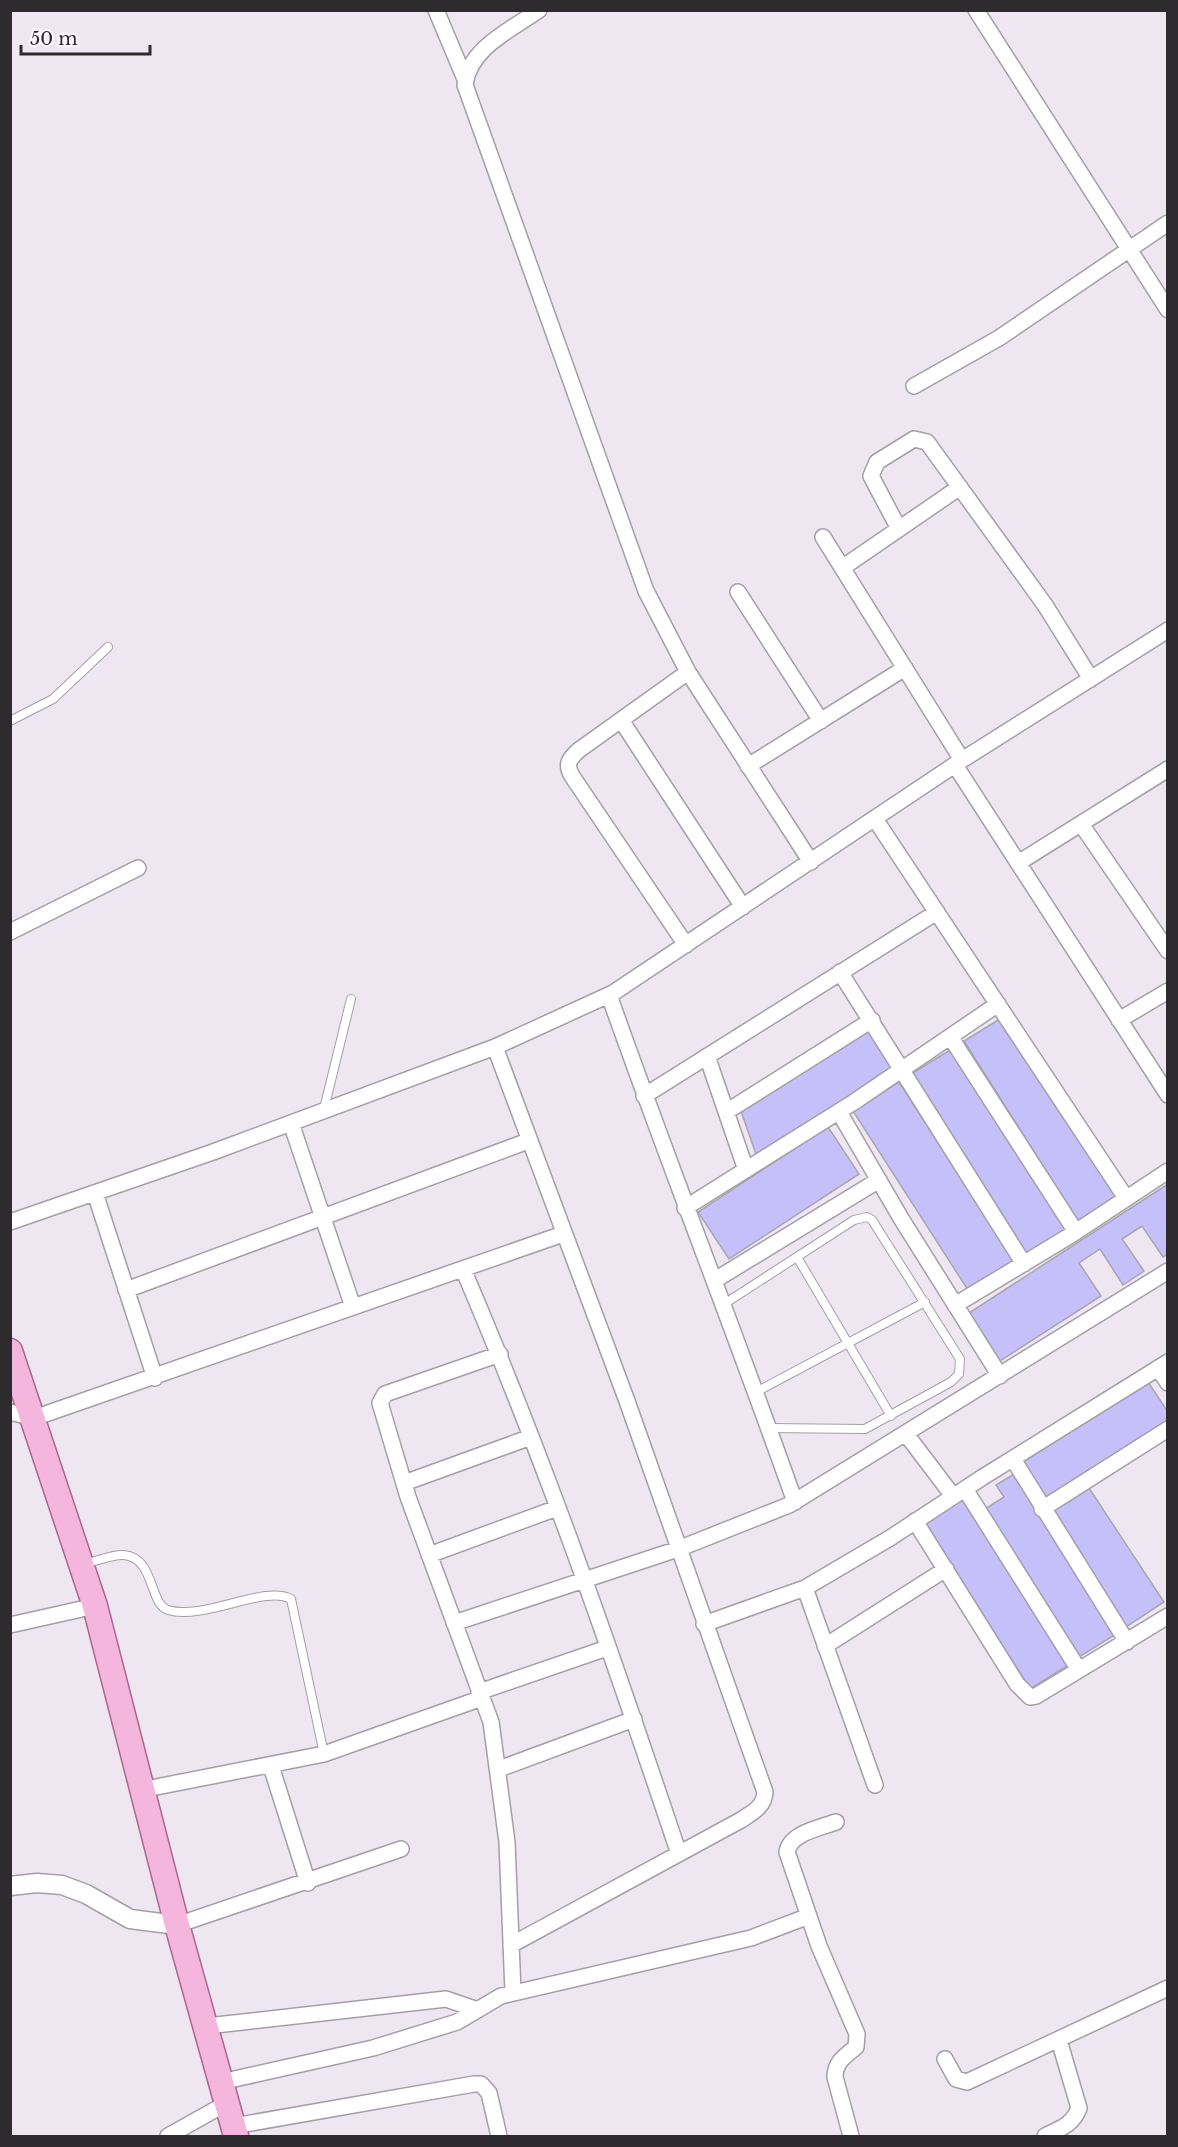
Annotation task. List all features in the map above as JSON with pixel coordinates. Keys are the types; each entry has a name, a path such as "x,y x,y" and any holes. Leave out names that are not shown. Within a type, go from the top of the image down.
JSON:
{"main road":[{"path":"10,1351 95,1606 141,1790 235,2131"}],"street":[{"path":"436,10 465,79"},
{"path":"539,10 478,52 466,71 465,85 646,591 688,672 811,862"},
{"path":"976,10 1167,310"},
{"path":"915,386 999,338 1167,223"},
{"path":"899,529 871,477 877,462 914,439 921,439 927,442 1045,605 1091,679"},
{"path":"842,568 960,488"},
{"path":"823,537 905,668 1018,863 1167,1095"},
{"path":"738,592 820,721"},
{"path":"10,1222 291,1123 495,1047 609,995 959,763 1167,630"},
{"path":"748,766 905,668"},
{"path":"686,945 568,771 570,758 688,672"},
{"path":"621,720 743,907"},
{"path":"1018,863 1167,769"},
{"path":"875,819 1126,1198"},
{"path":"1081,824 1167,951"},
{"path":"10,932 138,868"},
{"path":"644,1096 937,912"},
{"path":"840,972 1024,1264"},
{"path":"1119,1020 1167,991"},
{"path":"609,995 644,1096 724,1304 795,1502"},
{"path":"686,1208 839,1112 999,1004"},
{"path":"726,1112 872,1020"},
{"path":"951,1038 1076,1232"},
{"path":"495,1047 528,1141 627,1401 765,1792 765,1801 741,1820 511,1945"},
{"path":"707,1056 746,1170"},
{"path":"839,1112 1000,1376"},
{"path":"291,1123 353,1307"},
{"path":"126,1290 528,1141"},
{"path":"955,1305 1076,1232 1167,1171"},
{"path":"715,1281 879,1180"},
{"path":"95,1193 155,1378"},
{"path":"10,1412 34,1418 155,1378 563,1234"},
{"path":"463,1269 500,1354 531,1437 634,1719 679,1854"},
{"path":"454,1623 678,1549 795,1502 1166,1275"},
{"path":"500,1354 385,1394 381,1399 380,1408 429,1555 491,1722 507,1842 513,1992"},
{"path":"704,1624 805,1588 1163,1365 1167,1383"},
{"path":"1042,1509 1167,1429"},
{"path":"906,1434 959,1493 1079,1670"},
{"path":"404,1483 531,1437"},
{"path":"1013,1459 1126,1642"},
{"path":"429,1555 557,1508"},
{"path":"915,1521 1025,1695 1036,1696 1167,1616"},
{"path":"825,1646 946,1569"},
{"path":"805,1588 875,1785"},
{"path":"10,1625 95,1606"},
{"path":"141,1790 324,1754 607,1648"},
{"path":"499,1769 634,1719"},
{"path":"271,1766 308,1882"},
{"path":"836,1822 793,1839 788,1845 787,1852 809,1916 857,2034 856,2047 837,2064 835,2069 835,2077 852,2136"},
{"path":"10,1886 37,1883 62,1885 86,1894 130,1918 177,1925 400,1849"},
{"path":"168,2136 224,2093 458,2022 492,2000 513,1992 751,1938 809,1916"},
{"path":"945,2059 956,2079 967,2082 1167,1988"},
{"path":"207,2026 446,1999 478,2010"},
{"path":"1045,2136 1068,2125 1076,2117 1079,2108 1059,2040"},
{"path":"235,2131 481,2084 489,2093 500,2136"}],"lane":[{"path":"10,721 53,699 108,647"},
{"path":"324,1111 351,999"},
{"path":"724,1304 854,1220 867,1217 872,1220 960,1359 961,1368 951,1382 865,1429 768,1428"},
{"path":"797,1257 891,1416"},
{"path":"756,1392 925,1302"},
{"path":"82,1565 123,1555 130,1557 142,1566 151,1578 159,1603 168,1610 181,1612 235,1604 276,1594 291,1599 324,1754"}],"building":[{"path":"1003,1017 1119,1198 1079,1223 964,1041"},
{"path":"874,1026 899,1065 757,1157 741,1111"},
{"path":"950,1050 1066,1231 1027,1256 911,1074"},
{"path":"899,1082 1014,1261 968,1290 853,1111"},
{"path":"828,1127 859,1174 729,1259 698,1212"},
{"path":"1168,1184 1168,1254 1163,1257 1142,1226 1122,1239 1144,1271 1123,1285 1100,1249 1079,1263 1101,1296 1000,1361 969,1313"},
{"path":"1148,1382 1168,1412 1168,1425 1045,1503 1020,1464"},
{"path":"1014,1474 1116,1634 1076,1659 982,1511 1004,1497 996,1485"},
{"path":"1087,1485 1164,1602 1123,1629 1046,1512"},
{"path":"966,1497 1070,1664 1030,1689 925,1522"}]}
